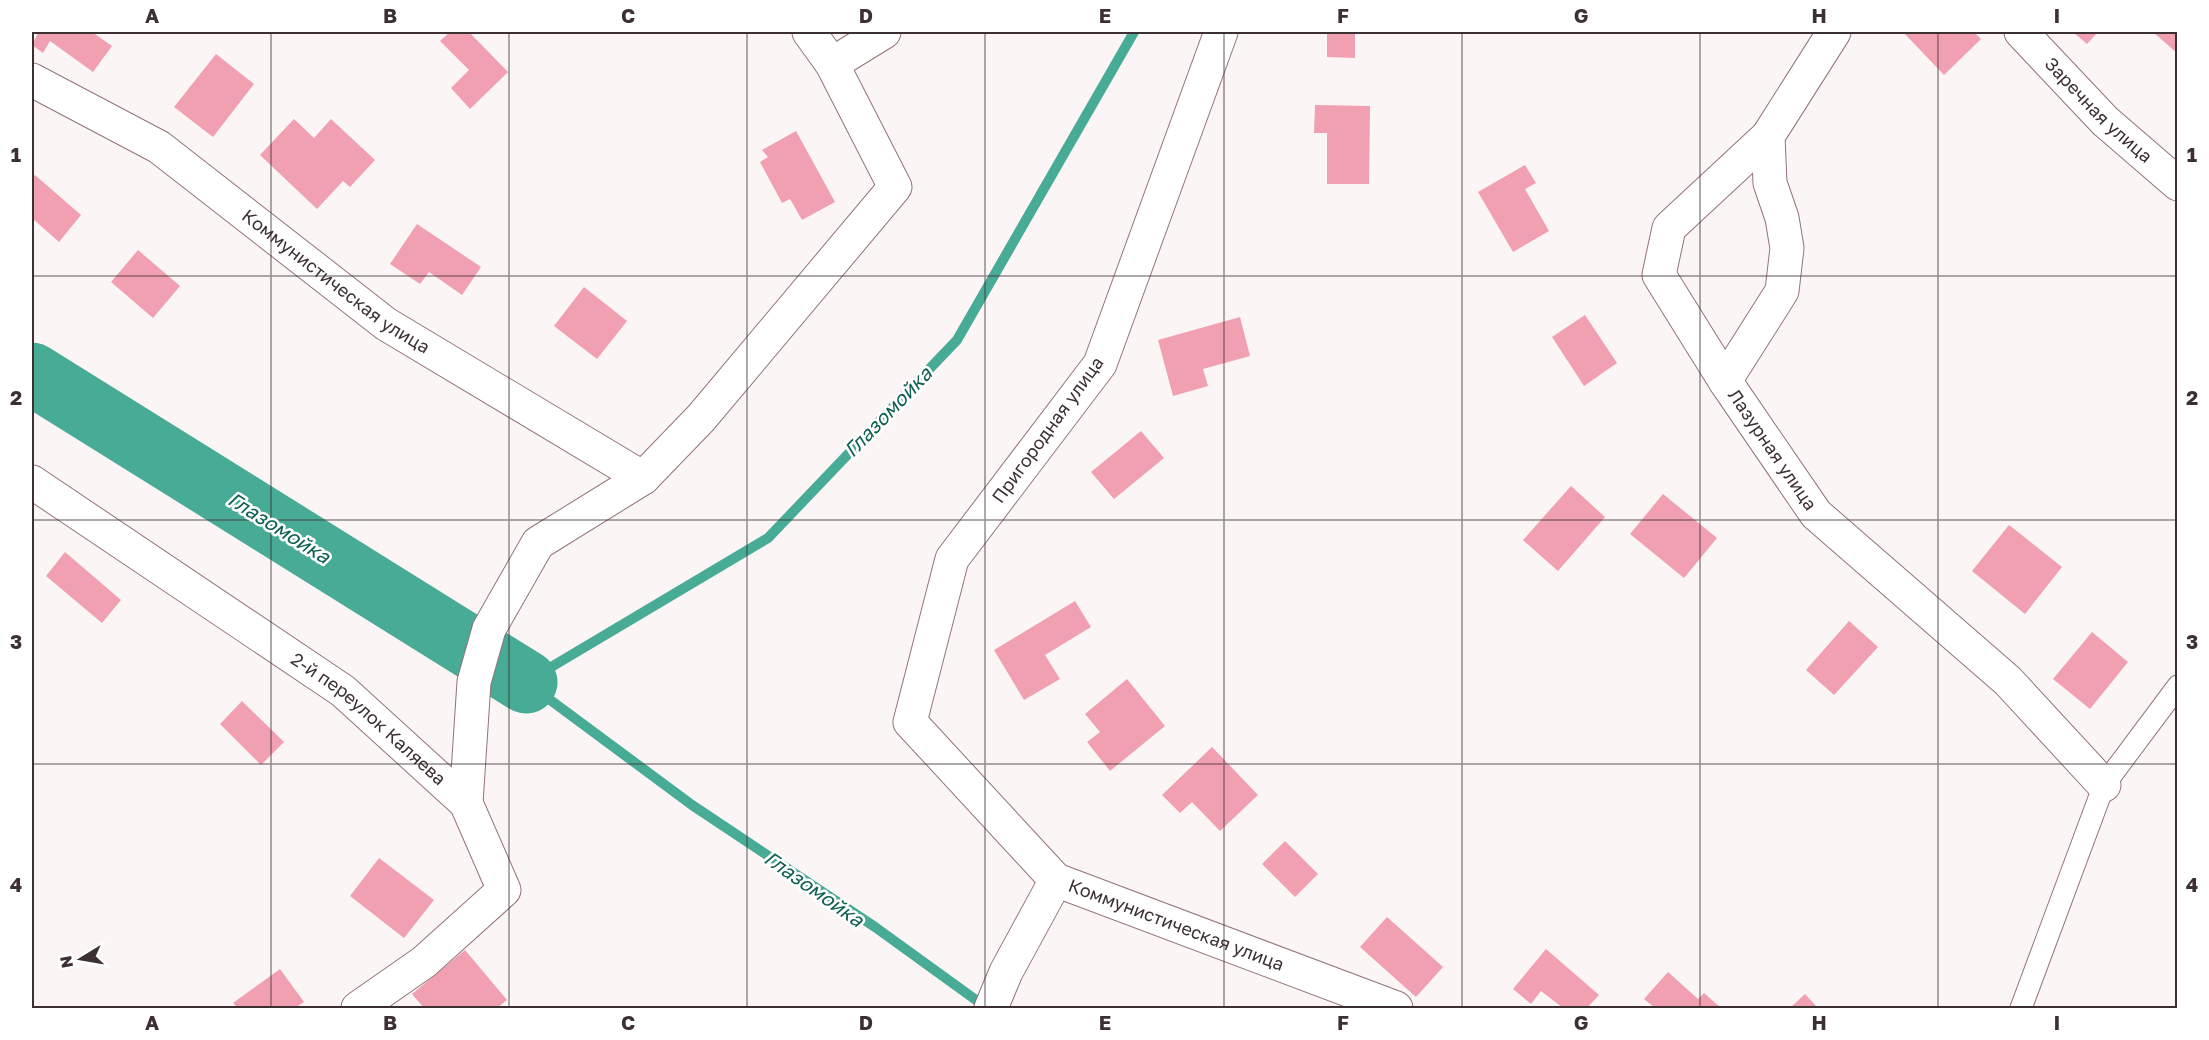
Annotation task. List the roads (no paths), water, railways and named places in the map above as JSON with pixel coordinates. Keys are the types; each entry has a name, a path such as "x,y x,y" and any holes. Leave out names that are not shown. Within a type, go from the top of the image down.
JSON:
{"street":[{"path":"466,804 474,682 489,629 538,543 643,478 701,418 895,187 832,64 809,32"},
{"path":"832,64 884,32"},
{"name":"Пригородная улица","path":"910,722 952,559 1100,364 1221,32"},
{"path":"1725,381 1659,275 1669,228 1768,136 1834,32"},
{"name":"Заречная улица","path":"2021,32 2104,121 2178,184"},
{"name":"Коммунистическая улица","path":"32,80 159,147 386,324 643,478"},
{"name":"Лазурная улица","path":"1768,136 1770,183 1782,218 1787,248 1782,291 1725,381 1816,514 2008,681 2104,784"},
{"name":"2-й переулок Каляева","path":"32,482 343,691 466,804 504,890 424,962 358,1008"},
{"name":"Коммунистическая улица","path":"910,722 1056,880 1396,1008"},
{"path":"991,1008 1006,972 1056,880"}],"lane":[{"path":"2021,1008 2104,784 2178,686"}],"waterway":[{"name":"Глазомойка","path":"987,1008 875,927 692,805 526,682 768,538 957,340 1134,32"},
{"name":"Глазомойка","path":"32,374 526,682"}]}
